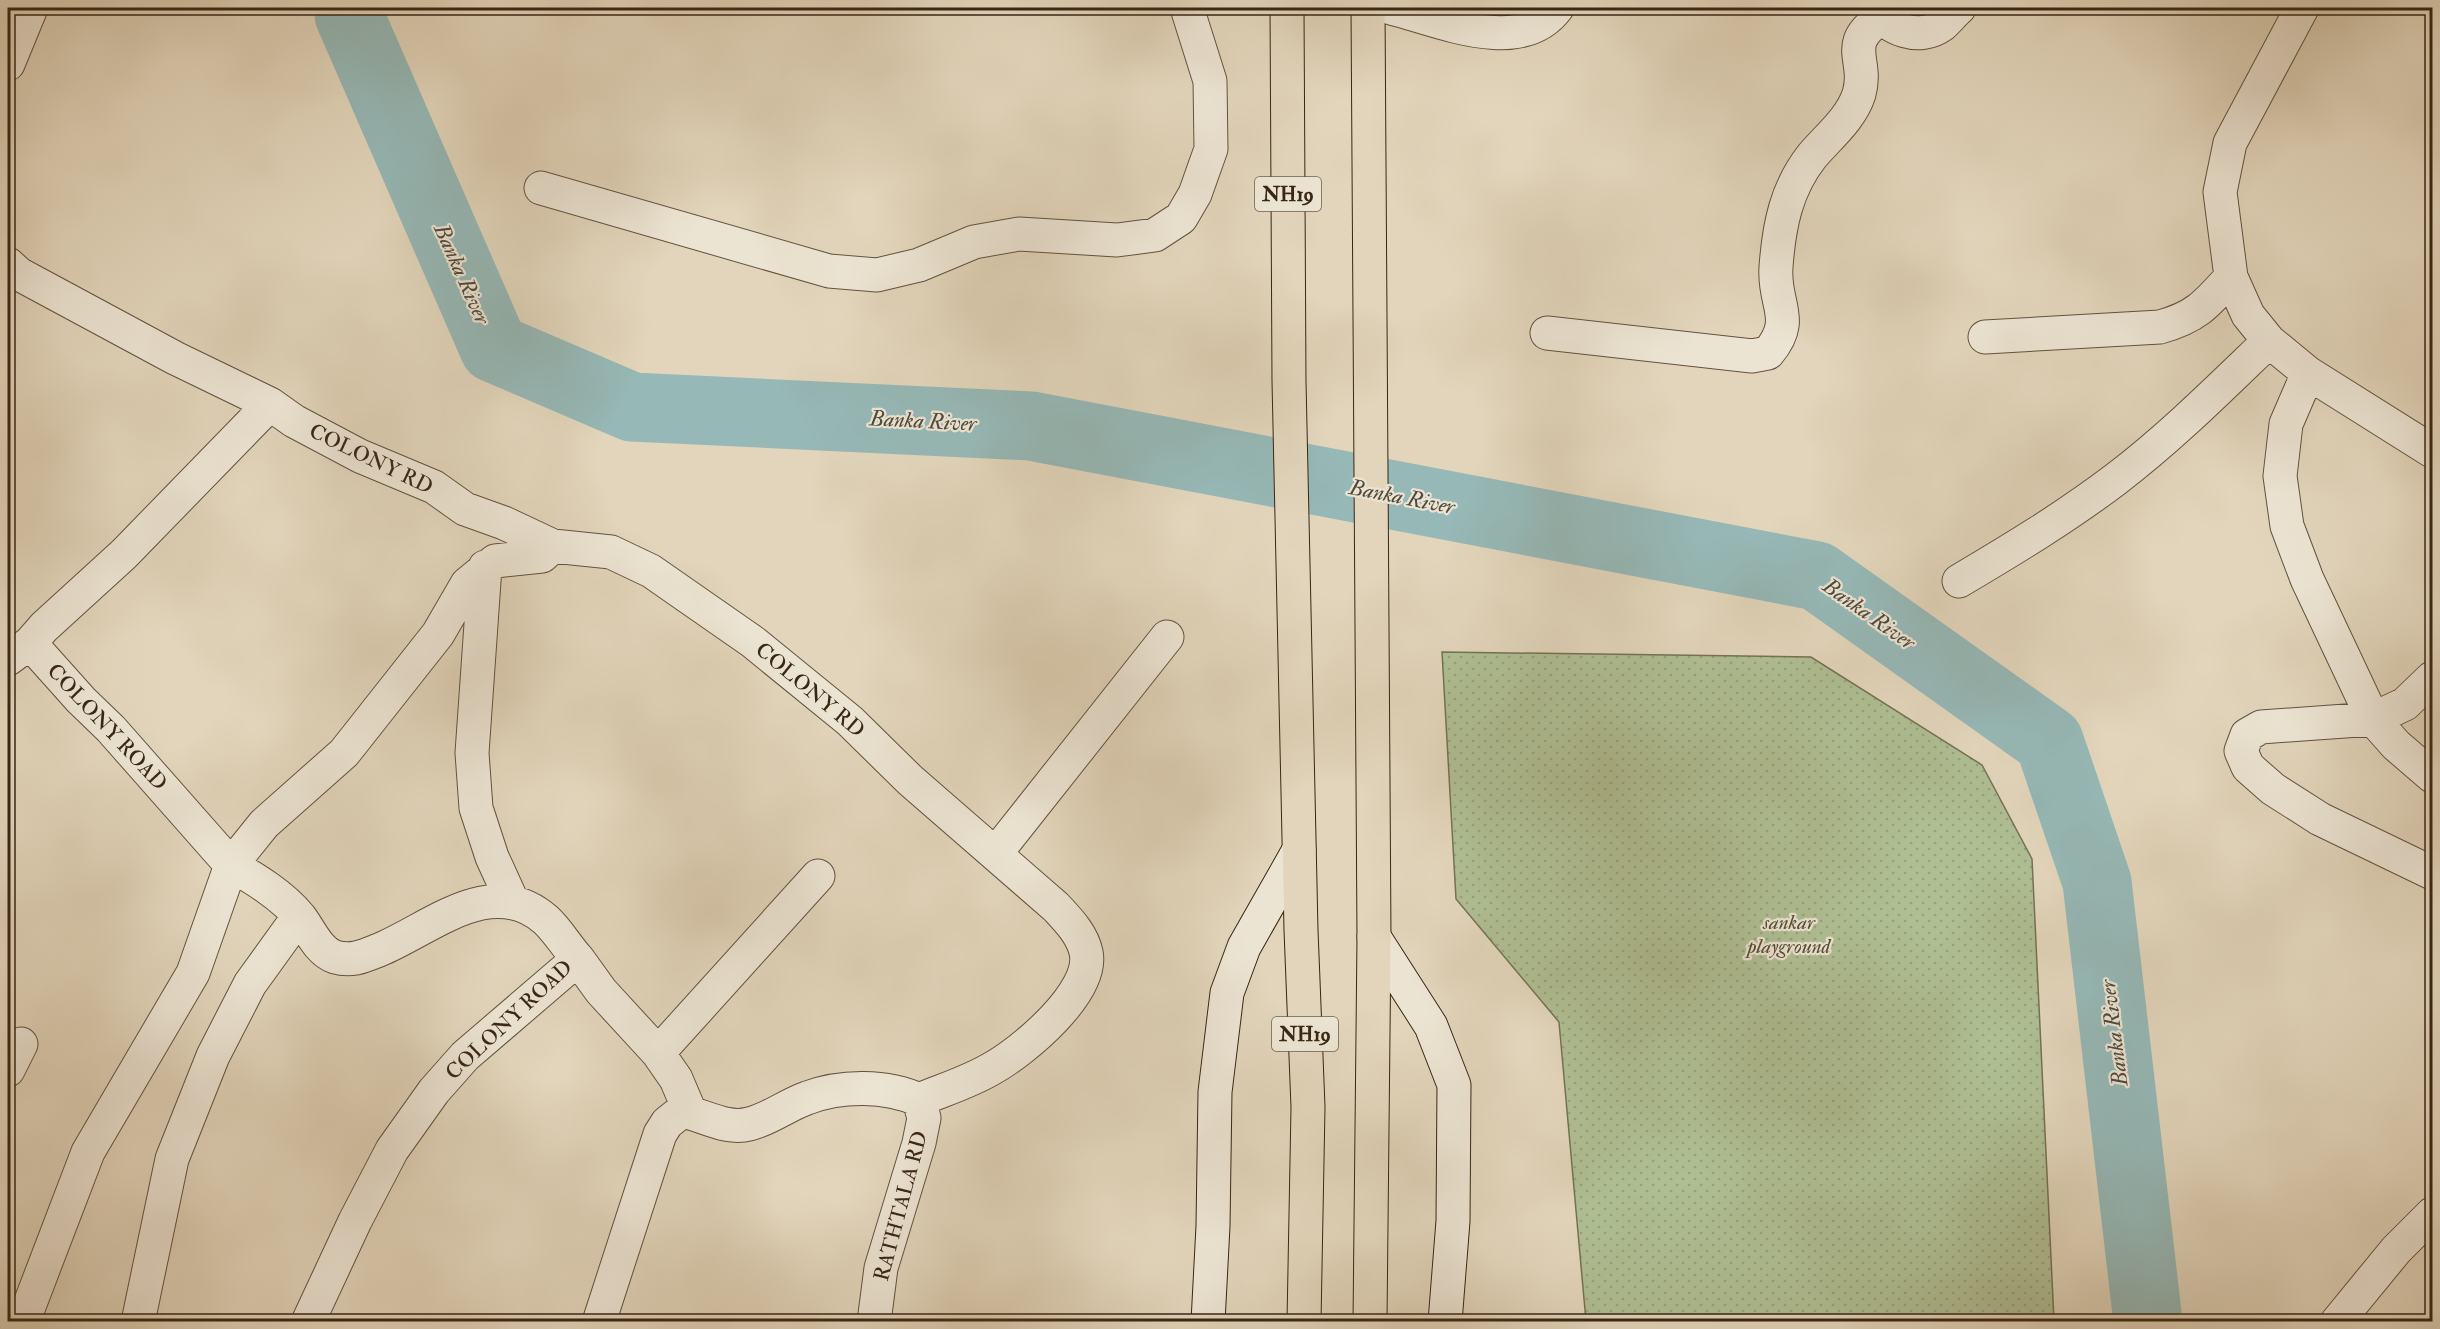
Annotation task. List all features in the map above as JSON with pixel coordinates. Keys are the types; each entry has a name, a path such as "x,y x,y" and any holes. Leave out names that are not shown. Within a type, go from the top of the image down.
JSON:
{"highway":[{"name":"NH19","path":"1287,8 1289,381 1299,850 1308,1107 1304,1322"},
{"path":"1368,8 1374,937 1370,1322"}],"street":[{"path":"8,64 31,8"},
{"path":"541,188 829,271 877,275 919,265 974,242 1019,234 1117,240 1155,235 1181,218 1196,194 1210,149 1210,81 1187,8"},
{"path":"1391,8 1489,33 1525,32 1557,8"},
{"path":"1547,333 1752,356 1768,353 1781,338 1783,322 1775,278 1779,231 1792,187 1812,157 1844,120 1858,96 1863,75 1858,42 1877,13 1899,30 1922,33 1941,26 1959,8"},
{"path":"2302,8 2230,143 2220,192 2231,277 2248,315 2269,341 2308,374 2433,451"},
{"name":"COLONY RD","path":"8,264 19,274 175,358 270,404 294,421 360,456 434,487 465,509 504,523 553,546 611,552 651,572 710,610 850,721 910,780 1056,907 1076,929 1086,952 1086,972 1078,990 1051,1021 1019,1050 992,1069 919,1100"},
{"path":"1985,337 2160,327 2186,320 2208,303 2231,277"},
{"path":"1959,581 2039,533 2116,478 2182,424 2269,341"},
{"path":"2308,374 2286,424 2280,476 2287,526 2307,579 2373,720 2396,745 2433,776"},
{"path":"19,651 124,554 270,404"},
{"path":"23,1322 88,1152 193,973 231,865 264,824 344,753 438,634 467,584 485,567 506,558 542,556 553,546"},
{"path":"485,567 472,753 476,808 492,857 513,903"},
{"path":"996,853 1167,637"},
{"name":"COLONY ROAD","path":"19,651 118,737 231,865 258,880 299,916 317,944 334,957 356,960 406,938 451,912 480,901 513,903 545,920 578,959 465,1056 434,1091 392,1150 355,1221 308,1322"},
{"path":"2433,678 2405,704 2373,720 2261,726 2247,735 2241,752 2248,767 2273,789 2320,819 2433,873"},
{"path":"1208,1322 1213,1226 1215,1092 1227,993 1244,947 1299,850"},
{"path":"658,1053 818,876"},
{"path":"138,1322 172,1159 213,1056 250,984 299,916"},
{"path":"1374,937 1431,1026 1454,1085 1453,1221 1444,1322"},
{"path":"578,959 619,1012 658,1053 676,1079 690,1112"},
{"name":"RATHTALA RD","path":"690,1112 726,1125 747,1125 808,1097 847,1089 903,1092 919,1100 924,1118 919,1143 881,1268 874,1322"},
{"path":"599,1322 660,1134 676,1114 682,1111 690,1112"},
{"path":"2337,1322 2396,1250 2433,1214"}],"green space":[{"name":"sankar playground","path":"1442,652 1811,657 1982,765 2032,859 2054,1321 1586,1321 1559,1022 1456,899"}],"waterway":[{"name":"Banka River","path":"349,8 349,15 494,348 632,407 1031,426 1817,576 2049,741 2097,882 2148,1322"}]}
